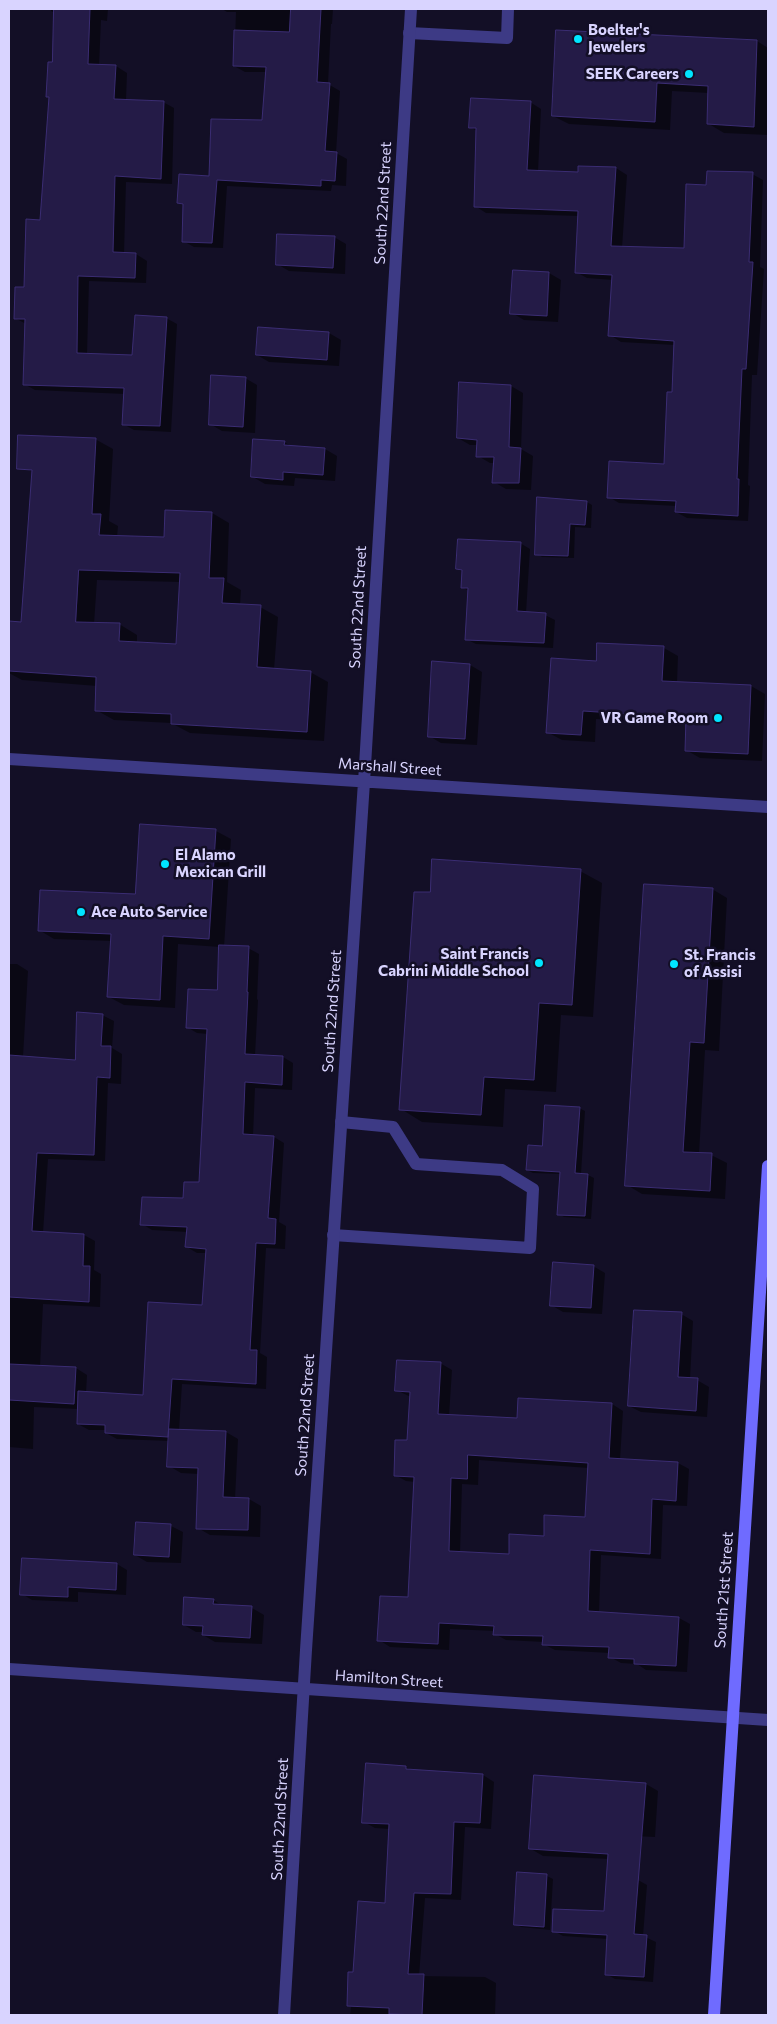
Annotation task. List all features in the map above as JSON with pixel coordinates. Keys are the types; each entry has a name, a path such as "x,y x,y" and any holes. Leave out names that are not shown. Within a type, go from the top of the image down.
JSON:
{"street":[{"name":"South 22nd Street","path":"284,2015 364,782 411,9"},
{"path":"409,33 507,38 508,9"},
{"name":"Marshall Street","path":"9,759 768,807"},
{"path":"334,1235 530,1248 532,1189 502,1170 416,1164 393,1127 341,1122"},
{"name":"South 21st Street","path":"714,2015 768,1166"},
{"name":"Hamilton Street","path":"9,1669 768,1720"}],"building":[{"path":"54,9 90,9 88,64 116,65 114,99 164,101 161,179 115,176 113,252 136,253 135,278 78,276 77,353 132,355 135,315 167,317 160,426 122,425 124,388 23,385 25,319 14,319 15,287 24,287 26,219 40,220 49,97 46,97 48,62 52,62"},
{"path":"291,9 321,9 317,82 330,83 325,151 337,152 335,181 321,180 321,186 217,180 212,243 182,242 183,204 177,203 179,174 209,176 211,119 262,120 266,67 233,66 234,30 289,32"},
{"path":"556,30 757,40 754,127 707,124 708,86 657,83 655,122 552,116"},
{"path":"471,98 531,101 527,170 578,172 578,166 616,167 611,246 684,248 686,184 706,185 707,171 753,172 749,262 753,262 746,369 742,369 737,479 739,479 738,516 675,512 676,501 607,498 609,461 664,464 667,392 672,392 674,341 608,336 612,275 575,273 578,211 474,207 476,128 469,128"},
{"path":"277,234 335,236 333,268 276,265"},
{"path":"513,270 549,272 547,316 510,314"},
{"path":"258,327 329,332 327,360 256,355"},
{"path":"211,375 246,377 243,427 209,425"},
{"path":"459,382 511,385 509,447 521,448 519,483 492,483 494,457 476,457 477,440 457,438"},
{"path":"18,435 96,438 92,514 101,514 99,535 164,537 165,510 212,512 209,578 224,578 222,603 261,605 257,667 311,671 307,732 171,724 171,714 95,711 96,677 9,671 9,621 21,622 32,470 17,469","holes":["79,570 180,573 176,644 119,641 120,623 76,622"]},
{"path":"253,439 285,441 284,445 325,448 323,475 283,472 283,480 251,477"},
{"path":"537,497 587,501 585,525 570,524 568,556 535,555"},
{"path":"458,539 521,542 517,611 546,613 544,643 465,640 468,588 461,588 462,570 456,569"},
{"path":"597,643 664,646 662,681 751,685 748,754 685,751 686,718 583,711 581,735 546,733 551,658 596,661"},
{"path":"432,661 470,664 465,739 428,737"},
{"path":"140,824 216,829 209,939 163,936 160,1000 107,997 111,934 38,931 40,890 135,894"},
{"path":"432,859 581,869 572,1005 539,1003 534,1080 484,1077 481,1115 399,1110 414,892 430,892"},
{"path":"644,884 713,888 704,1043 690,1042 683,1152 712,1153 710,1191 625,1186"},
{"path":"219,945 249,946 245,1054 283,1056 282,1085 245,1082 243,1134 274,1136 268,1218 276,1219 275,1244 256,1243 250,1350 257,1350 256,1384 172,1379 168,1437 105,1433 105,1425 77,1424 78,1391 143,1395 148,1302 202,1305 206,1249 185,1247 187,1227 140,1225 142,1197 183,1198 184,1182 199,1182 207,1029 186,1028 188,989 217,990"},
{"path":"77,1012 103,1014 101,1046 111,1046 110,1078 97,1077 94,1155 37,1153 32,1231 84,1234 83,1266 90,1266 89,1302 9,1297 9,1055 75,1060"},
{"path":"545,1105 580,1107 575,1173 588,1174 585,1216 557,1215 560,1172 526,1170 528,1145 542,1146"},
{"path":"553,1262 594,1265 591,1308 550,1306"},
{"path":"634,1310 682,1312 678,1377 698,1378 696,1411 628,1406"},
{"path":"397,1360 441,1362 438,1414 517,1418 518,1398 612,1403 609,1458 678,1462 676,1501 652,1499 650,1554 590,1550 588,1611 679,1617 676,1666 634,1664 634,1659 608,1658 609,1647 542,1645 543,1636 493,1635 494,1626 439,1623 438,1644 377,1641 380,1596 408,1597 414,1477 394,1476 395,1440 407,1440 410,1392 395,1391","holes":["468,1455 588,1463 585,1517 544,1515 544,1536 509,1534 509,1554 449,1551 451,1478 467,1479"]},
{"path":"9,1364 76,1367 74,1404 9,1400"},
{"path":"169,1429 226,1431 223,1497 249,1498 248,1530 196,1529 198,1468 167,1467"},
{"path":"136,1522 171,1524 169,1557 134,1555"},
{"path":"22,1558 117,1563 116,1590 68,1587 68,1597 20,1595"},
{"path":"184,1597 214,1599 213,1604 252,1606 250,1638 202,1635 203,1626 183,1625"},
{"path":"366,1763 406,1766 406,1769 483,1774 480,1823 454,1822 451,1894 414,1893 408,1974 424,1974 422,2015 389,2014 389,2008 347,2006 348,1972 353,1972 358,1901 385,1903 389,1824 362,1823"},
{"path":"534,1775 646,1783 634,1934 647,1935 644,1977 605,1975 607,1935 552,1932 553,1909 604,1911 608,1854 529,1849"},
{"path":"517,1872 547,1874 544,1927 514,1925"}],"place":[{"name":"Boelter's Jewelers","path":"578,39"},
{"name":"SEEK Careers","path":"689,74"},
{"name":"VR Game Room","path":"718,718"},
{"name":"El Alamo Mexican Grill","path":"165,864"},
{"name":"Ace Auto Service","path":"81,912"},
{"name":"Saint Francis Cabrini Middle School","path":"539,963"},
{"name":"St. Francis of Assisi","path":"674,964"}]}
